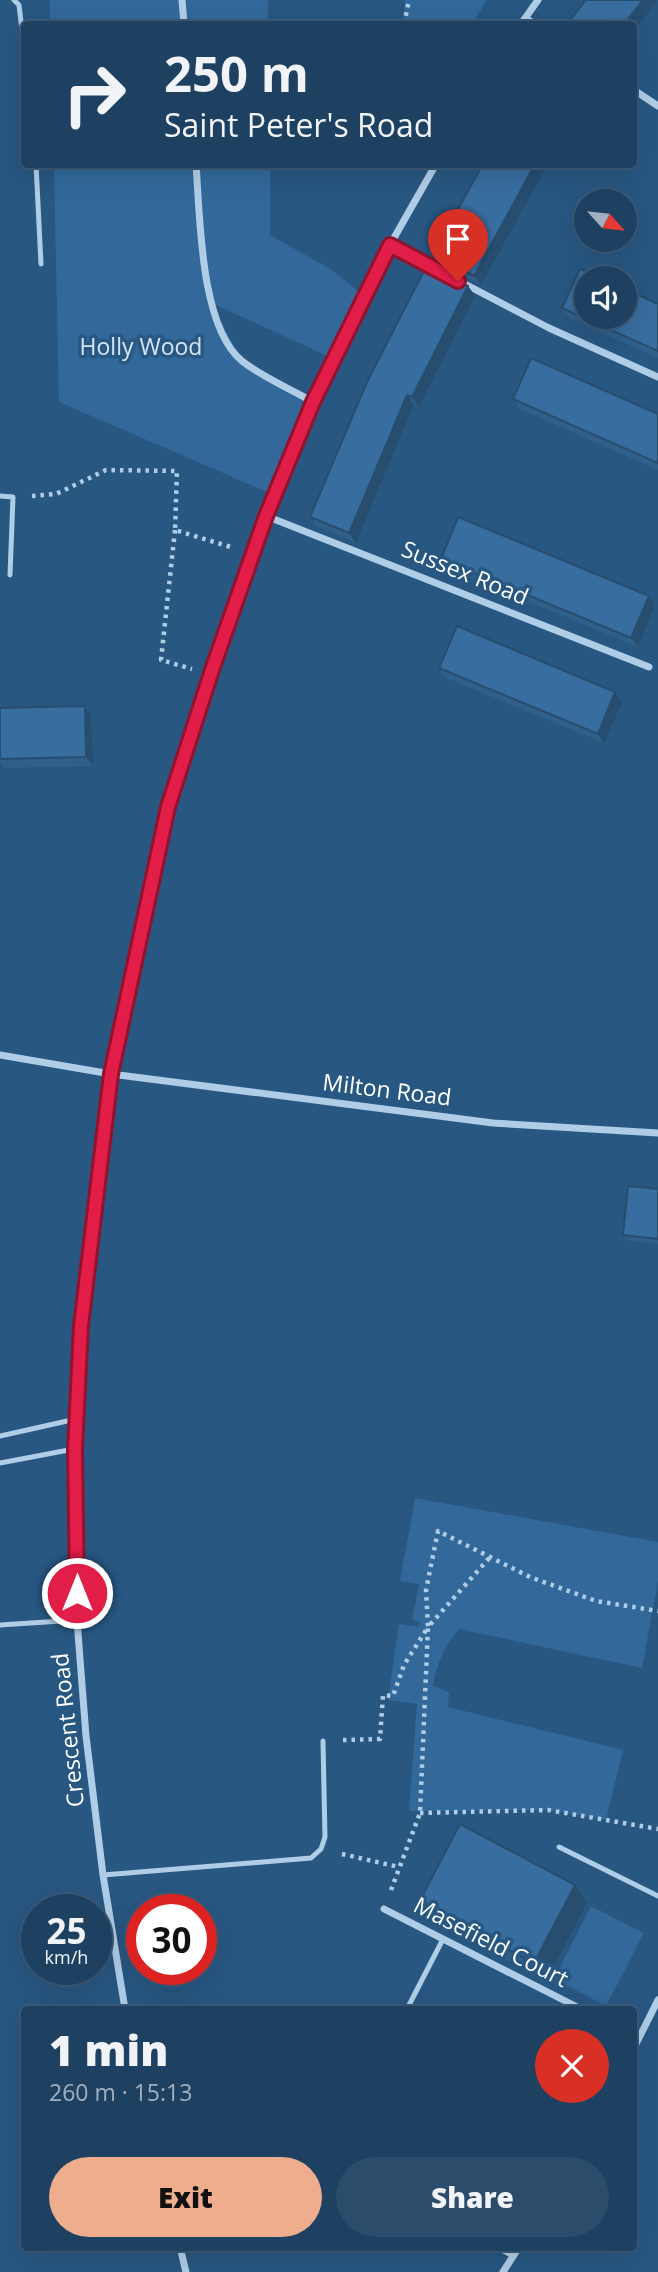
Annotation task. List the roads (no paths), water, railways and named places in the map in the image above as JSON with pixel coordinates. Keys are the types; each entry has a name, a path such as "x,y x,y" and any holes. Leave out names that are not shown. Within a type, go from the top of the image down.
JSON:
{"street":[{"path":"182,0 184,21"},
{"path":"523,21 538,0"},
{"path":"637,92 658,106"},
{"path":"196,168 206,283 219,329 241,360 313,402"},
{"name":"Crescent Road","path":"125,2006 103,1875 86,1736 76,1620 75,1449 81,1326 111,1074 168,807 266,516 313,402 390,245 434,168"},
{"path":"390,245 549,328 658,377"},
{"name":"Sussex Road","path":"266,516 649,667"},
{"name":"Milton Road","path":"0,1055 111,1074 493,1123 658,1133"},
{"name":"Masefield Court","path":"384,1909 575,2006"},
{"path":"637,2034 658,2000"},
{"path":"181,2251 186,2272"},
{"path":"503,2272 516,2251"}],"lane":[{"path":"14,0 19,5 21,22"},
{"path":"36,168 41,264"},
{"path":"0,496 13,497 10,575"},
{"path":"0,1436 76,1419"},
{"path":"0,1463 75,1449"},
{"path":"0,1625 76,1620"},
{"path":"103,1875 311,1858 321,1849 325,1837 323,1741"},
{"path":"559,1847 658,1896"},
{"path":"409,2006 443,1940"},
{"path":"504,2251 513,2256"}],"park label":[{"name":"Holly Wood","path":"141,347"}]}
